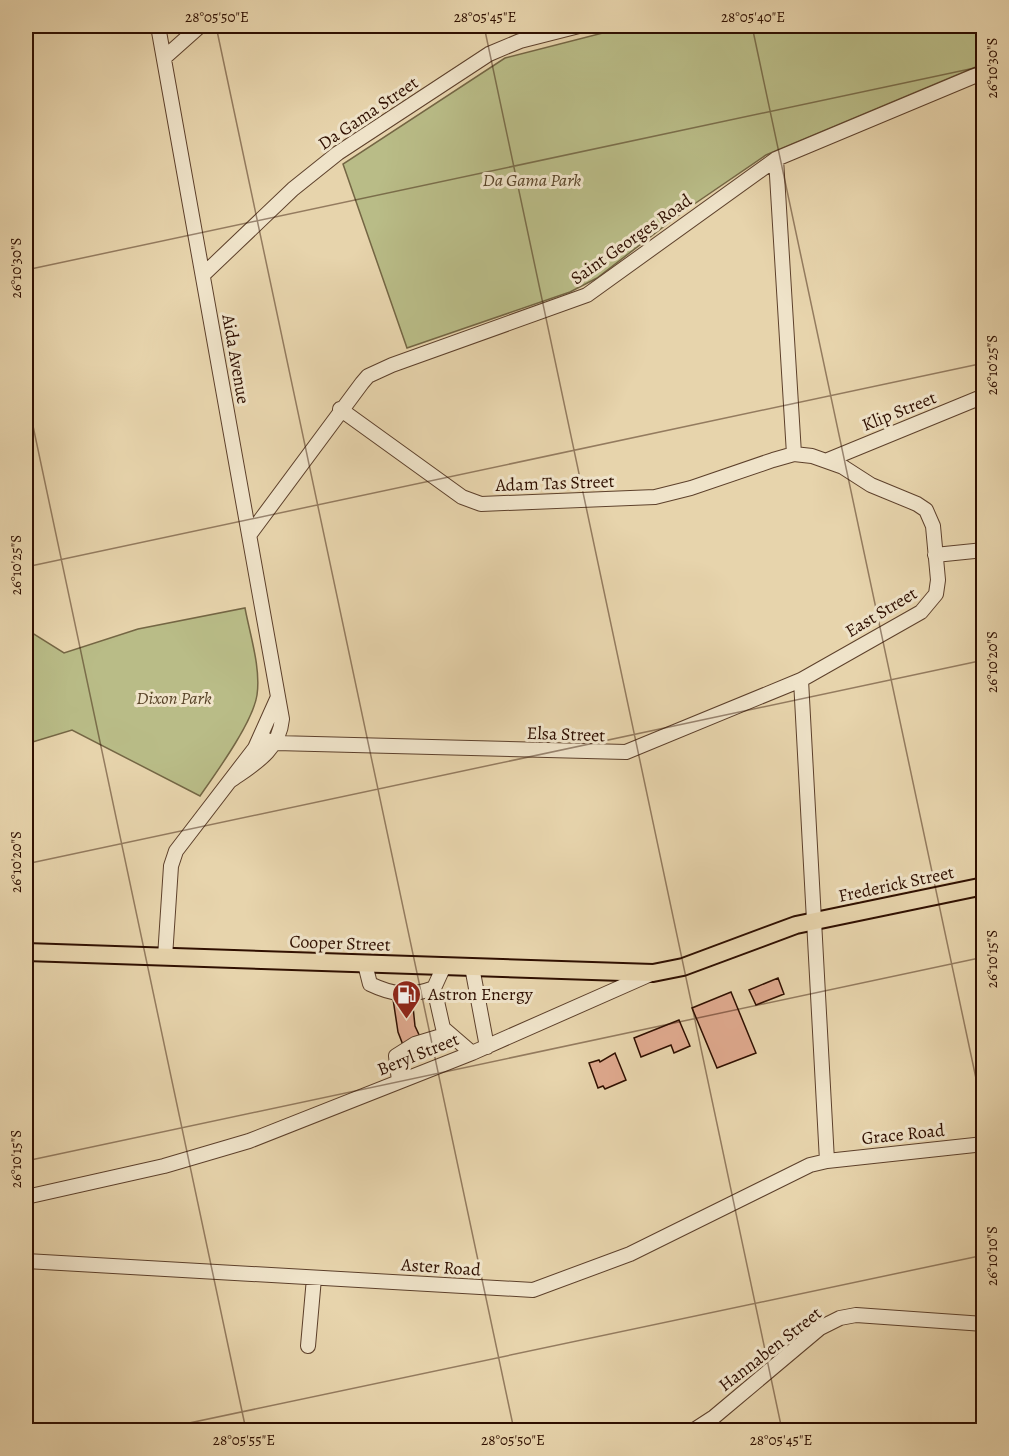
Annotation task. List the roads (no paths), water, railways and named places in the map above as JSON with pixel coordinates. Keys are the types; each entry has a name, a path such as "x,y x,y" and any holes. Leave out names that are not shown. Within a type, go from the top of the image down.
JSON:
{"main road":[{"name":"Frederick Street","path":"815,920 984,886"},
{"name":"Beryl Street","path":"653,973 683,967 769,933 815,920"},
{"name":"Cooper Street","path":"26,952 653,973"}],"street":[{"name":"Aida Avenue","path":"158,26 250,534 281,729 276,743 259,760 230,781"},
{"path":"164,58 200,26"},
{"name":"Da Gama Street","path":"204,274 293,189 338,153 489,54 520,41 579,26"},
{"name":"Saint Georges Road","path":"250,534 340,409 368,376 587,295 776,159 984,72"},
{"path":"776,159 794,454"},
{"name":"Klip Street","path":"828,460 984,396"},
{"name":"Adam Tas Street","path":"340,409 462,497 481,504 666,495 794,454"},
{"name":"East Street","path":"794,454 828,460 871,485 926,510 933,526 937,588 928,607 801,680"},
{"path":"935,555 984,550"},
{"path":"801,680 827,1161"},
{"name":"Elsa Street","path":"263,732 276,743 315,742 618,753 656,741 801,680"},
{"name":"Aida Avenue","path":"165,957 171,866 176,851 230,781 263,732 278,699"},
{"name":"Elsa Street","path":"263,732 281,729 315,742"},
{"path":"365,963 370,984 389,993 420,993 434,988"},
{"path":"444,966 434,988 439,1020 448,1034 472,1053"},
{"path":"472,967 487,1047"},
{"name":"Beryl Street","path":"26,1197 210,1154 349,1103 487,1047 653,973"},
{"path":"399,1081 396,1056 415,1044 448,1034"},
{"name":"Grace Road","path":"827,1161 984,1144"},
{"name":"Aster Road","path":"26,1261 533,1290 630,1254 696,1223 770,1183 802,1168 827,1161"},
{"path":"308,1346 314,1278"},
{"name":"Hannaben Street","path":"694,1431 714,1417 820,1328 840,1318 856,1315 984,1324"}],"place":[{"name":"Astron Energy","path":"407,1020"}],"park label":[{"name":"Da Gama Park","path":"532,180"},
{"name":"Dixon Park","path":"174,698"}]}
